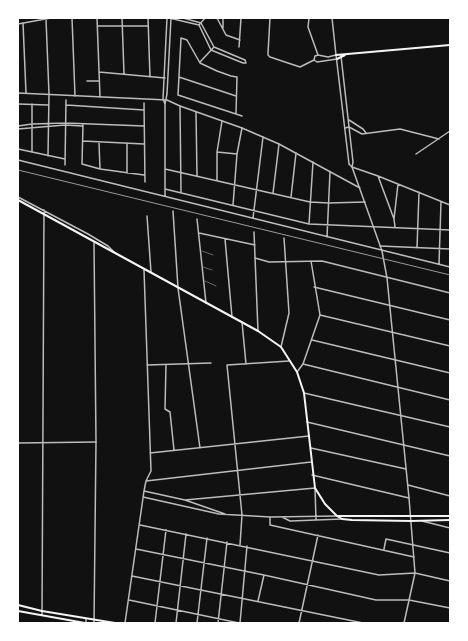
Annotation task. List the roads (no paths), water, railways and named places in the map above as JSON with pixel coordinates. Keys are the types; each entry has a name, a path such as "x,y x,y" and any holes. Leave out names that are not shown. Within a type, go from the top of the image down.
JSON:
{"main road":[{"path":"336,55 450,45"},
{"path":"336,59 342,58 345,55"},
{"path":"18,200 94,243 232,316 258,331 281,347 297,372 304,393 312,475 315,488 325,504 337,516 342,519 411,521 450,520"},
{"path":"337,516 450,516"},
{"path":"18,605 42,611 86,618 94,621 114,623"},
{"path":"18,611 86,623"}],"street":[{"path":"18,24 50,18"},
{"path":"72,18 75,96"},
{"path":"97,18 100,97"},
{"path":"122,18 124,74"},
{"path":"148,18 150,76"},
{"path":"169,18 198,25 211,50 246,63 244,60 214,47 201,22"},
{"path":"165,196 165,104 163,99 169,18"},
{"path":"165,104 167,100 169,18"},
{"path":"182,21 182,18 201,22"},
{"path":"198,25 205,18"},
{"path":"217,18 226,35 240,40"},
{"path":"223,18 223,29"},
{"path":"239,47 241,18"},
{"path":"270,18 268,55 300,67 314,60 315,56 318,54"},
{"path":"309,18 308,27 318,54 321,56 336,55"},
{"path":"332,18 349,164 352,167 360,188 382,251 387,278 411,516 415,574 404,623"},
{"path":"46,19 49,94 48,156"},
{"path":"23,23 26,93"},
{"path":"98,26 148,26"},
{"path":"236,114 237,77 224,74 200,63 187,40 181,38 178,95 242,116"},
{"path":"200,63 214,47"},
{"path":"341,54 353,162 352,167"},
{"path":"320,61 322,59 321,56"},
{"path":"314,60 317,62 336,59"},
{"path":"99,72 164,78"},
{"path":"179,77 236,96"},
{"path":"87,81 99,81"},
{"path":"340,89 345,88"},
{"path":"18,93 167,100 242,128 279,144 360,188"},
{"path":"65,165 66,100"},
{"path":"144,103 144,182"},
{"path":"18,104 49,105"},
{"path":"32,104 32,152"},
{"path":"66,105 144,110"},
{"path":"180,106 182,173 181,192"},
{"path":"196,112 197,176"},
{"path":"343,113 347,112"},
{"path":"348,120 362,129 366,134"},
{"path":"217,181 217,152 222,121"},
{"path":"18,126 32,124 65,124 144,126"},
{"path":"18,130 48,125"},
{"path":"83,125 82,164 100,169 144,175"},
{"path":"345,128 349,127 362,134 400,129 439,139"},
{"path":"233,205 237,154 242,128"},
{"path":"416,154 450,131"},
{"path":"253,218 263,137"},
{"path":"83,141 144,144"},
{"path":"99,142 100,169"},
{"path":"127,143 127,173"},
{"path":"273,194 279,144"},
{"path":"18,149 65,159"},
{"path":"217,152 237,154"},
{"path":"291,198 296,153"},
{"path":"18,160 253,218 327,238 450,267"},
{"path":"309,224 313,162"},
{"path":"352,167 450,205"},
{"path":"165,169 310,202 365,202"},
{"path":"327,238 329,224 330,172"},
{"path":"378,176 394,219 395,227"},
{"path":"394,219 398,184"},
{"path":"165,189 309,224 450,230"},
{"path":"417,248 419,192"},
{"path":"18,197 108,246 117,254"},
{"path":"439,264 441,202"},
{"path":"42,615 44,210"},
{"path":"173,211 178,288 200,448"},
{"path":"147,216 151,273"},
{"path":"197,219 206,303"},
{"path":"254,232 258,331"},
{"path":"199,233 255,245"},
{"path":"281,347 289,313 284,238"},
{"path":"225,239 232,316"},
{"path":"94,243 96,442 94,621"},
{"path":"380,246 450,249"},
{"path":"255,258 269,262 322,261 450,293"},
{"path":"297,372 303,364 320,315 314,287 311,261"},
{"path":"125,623 144,490 151,471 144,269"},
{"path":"314,287 450,320"},
{"path":"320,315 450,346"},
{"path":"242,322 246,364"},
{"path":"312,340 450,373"},
{"path":"240,545 242,515 227,365 291,361"},
{"path":"147,365 212,363"},
{"path":"303,364 450,400"},
{"path":"166,365 165,409 170,412 174,451"},
{"path":"304,393 450,427"},
{"path":"307,422 450,456"},
{"path":"150,453 309,436"},
{"path":"18,443 96,442"},
{"path":"310,447 406,470"},
{"path":"146,482 311,462"},
{"path":"312,475 409,498"},
{"path":"408,486 450,496"},
{"path":"185,500 315,488 316,520"},
{"path":"144,490 200,504 225,514"},
{"path":"143,497 219,514 270,517 316,515 337,516"},
{"path":"200,498 200,504"},
{"path":"280,516 290,521 342,519"},
{"path":"270,517 270,525 414,556"},
{"path":"420,521 450,528"},
{"path":"140,524 379,575 415,574 450,581"},
{"path":"155,623 166,530"},
{"path":"176,623 186,534"},
{"path":"299,623 306,584 318,535"},
{"path":"197,623 206,538"},
{"path":"383,550 386,539 450,553"},
{"path":"218,623 227,542"},
{"path":"128,600 239,623 247,546"},
{"path":"136,549 376,600 409,600 450,608"},
{"path":"258,601 264,575"},
{"path":"132,576 363,623"},
{"path":"86,618 86,623"}],"lane":[{"path":"200,251 213,255"},
{"path":"202,266 212,270"},
{"path":"204,281 216,286"}],"railway":[{"path":"18,170 450,275"}]}
